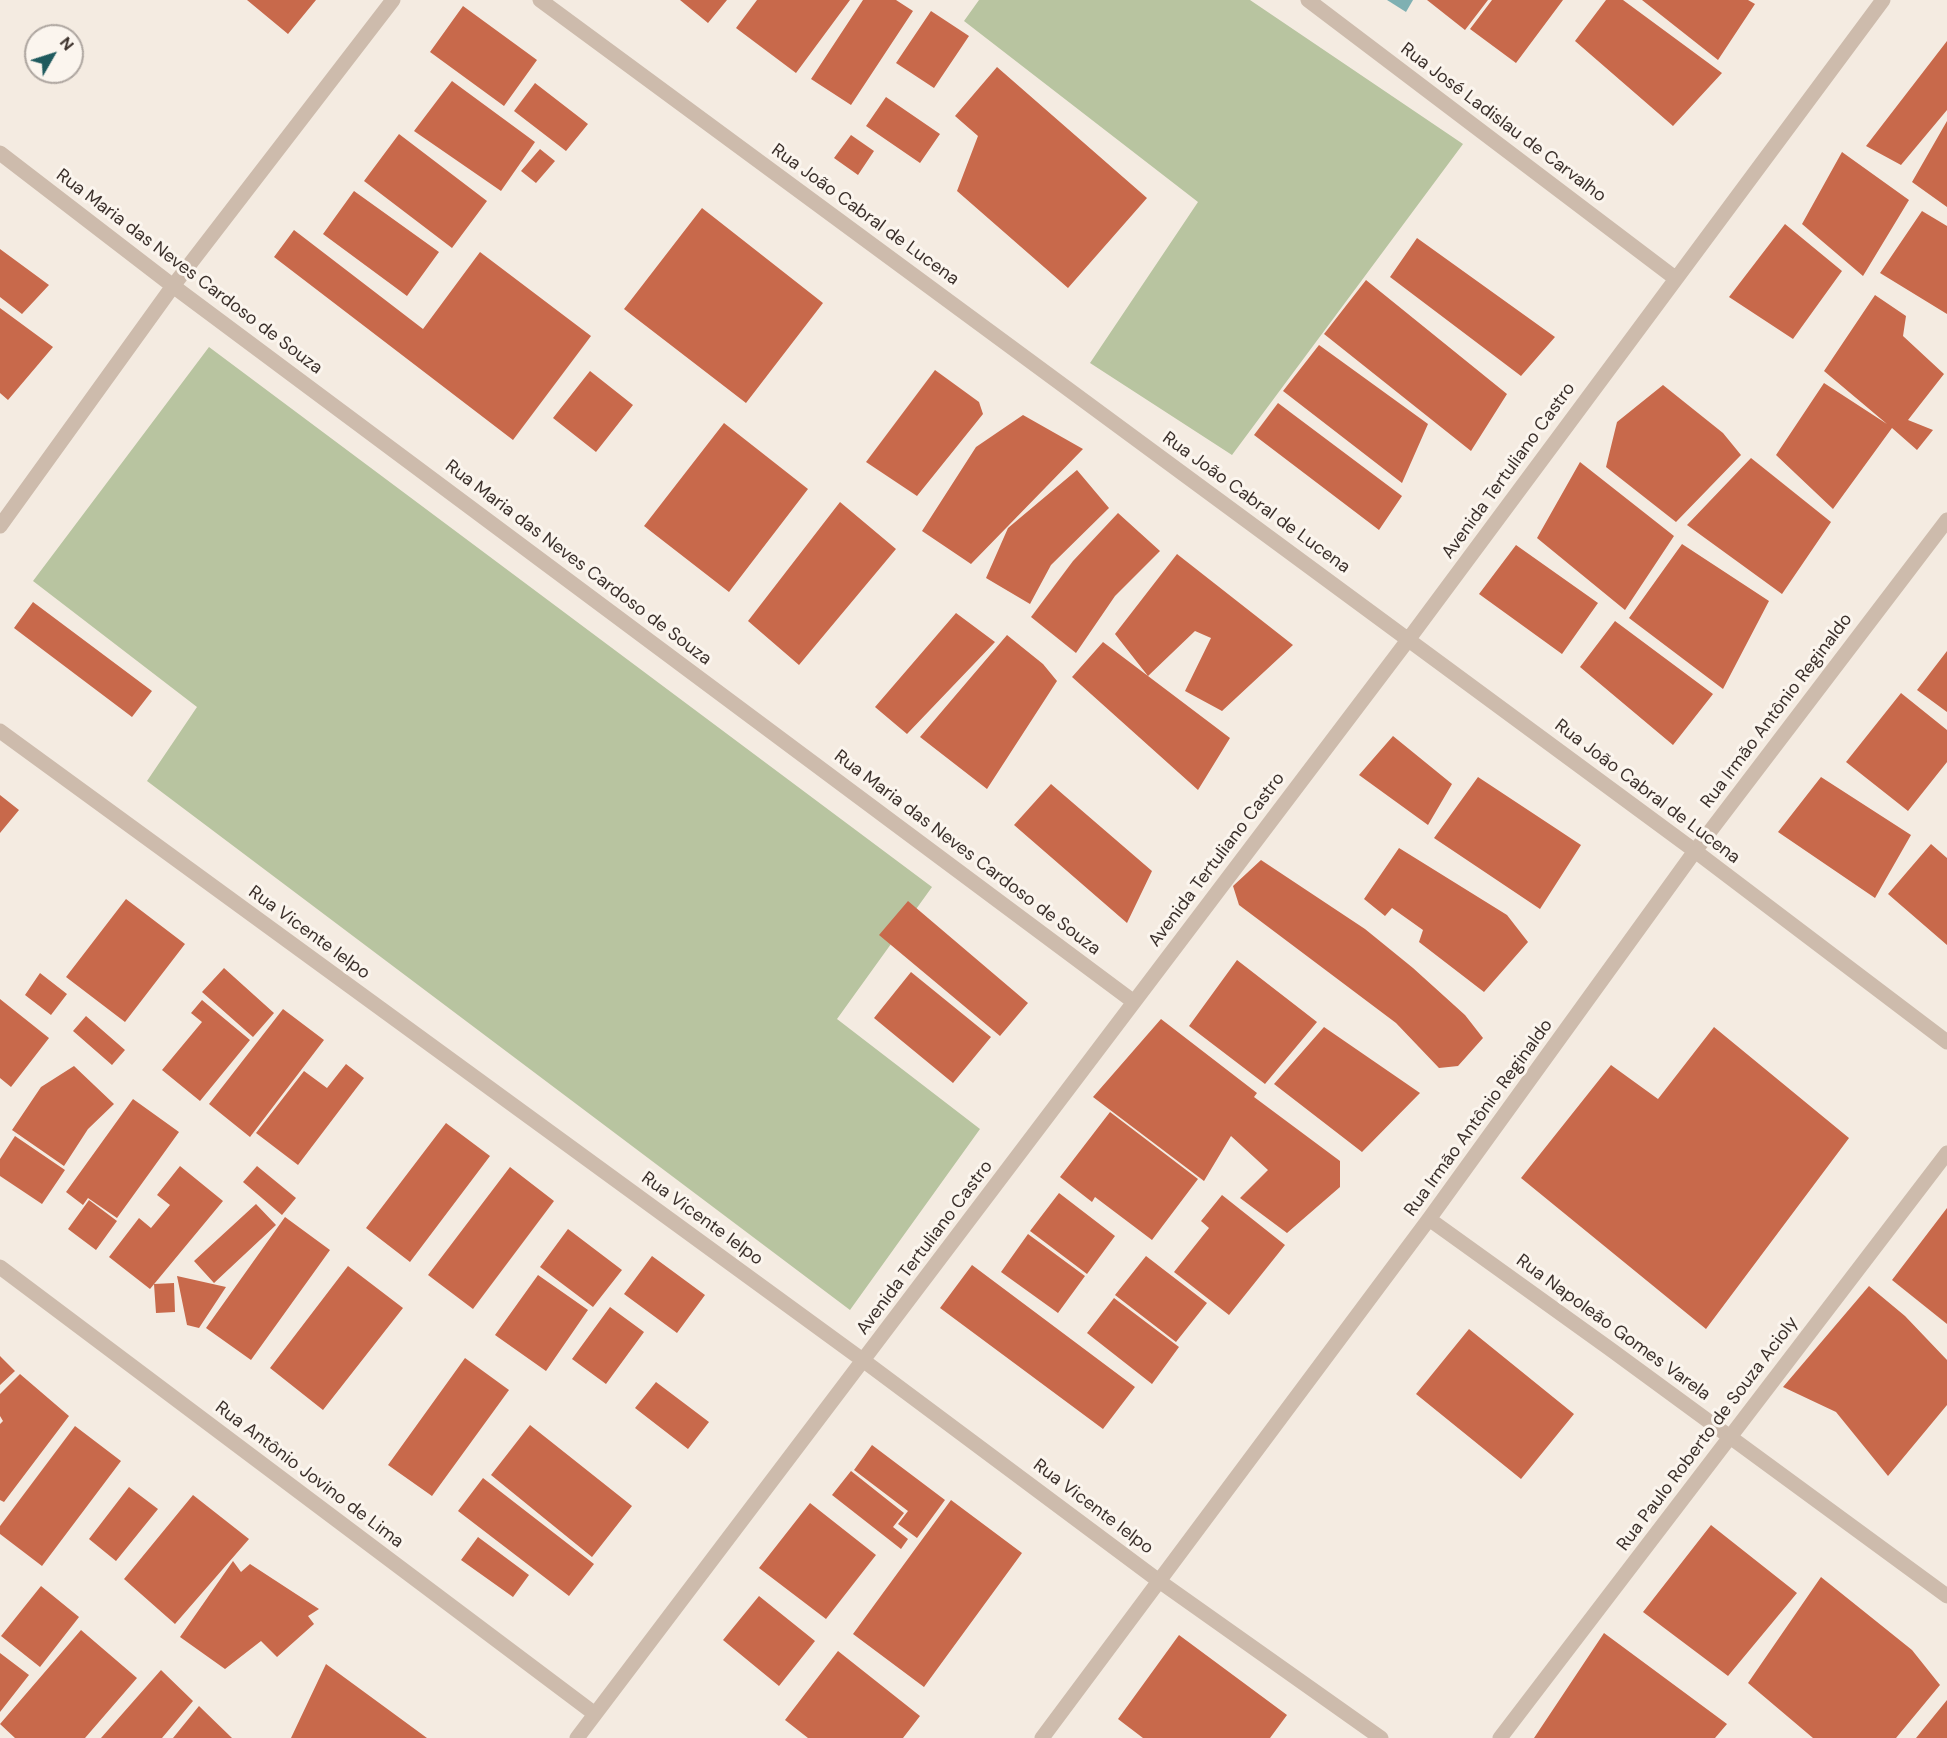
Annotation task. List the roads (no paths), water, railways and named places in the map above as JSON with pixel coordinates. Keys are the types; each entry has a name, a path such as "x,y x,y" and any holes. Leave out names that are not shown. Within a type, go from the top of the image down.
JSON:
{"street":[{"path":"0,526 173,286 393,0"},
{"name":"Rua João Cabral de Lucena","path":"540,0 1695,851 1947,1042"},
{"name":"Rua José Ladislau de Carvalho","path":"1308,0 1675,278"},
{"name":"Avenida Tertuliano Castro","path":"577,1738 1408,640 1883,0"},
{"name":"Rua Maria das Neves Cardoso de Souza","path":"0,153 173,286 1134,1002"},
{"name":"Rua Irmão Antônio Reginaldo","path":"1042,1738 1430,1219 1695,851 1947,520"},
{"name":"Rua Vicente Ielpo","path":"0,731 864,1361 1160,1581 1381,1738"},
{"name":"Rua Paulo Roberto de Souza Acioly","path":"1500,1738 1947,1153"},
{"name":"Rua Napoleão Gomes Varela","path":"1430,1219 1947,1596"},
{"name":"Rua Antônio Jovino de Lima","path":"0,1267 595,1714"}],"water":[{"path":"1387,0 1413,0 1406,12"}]}
